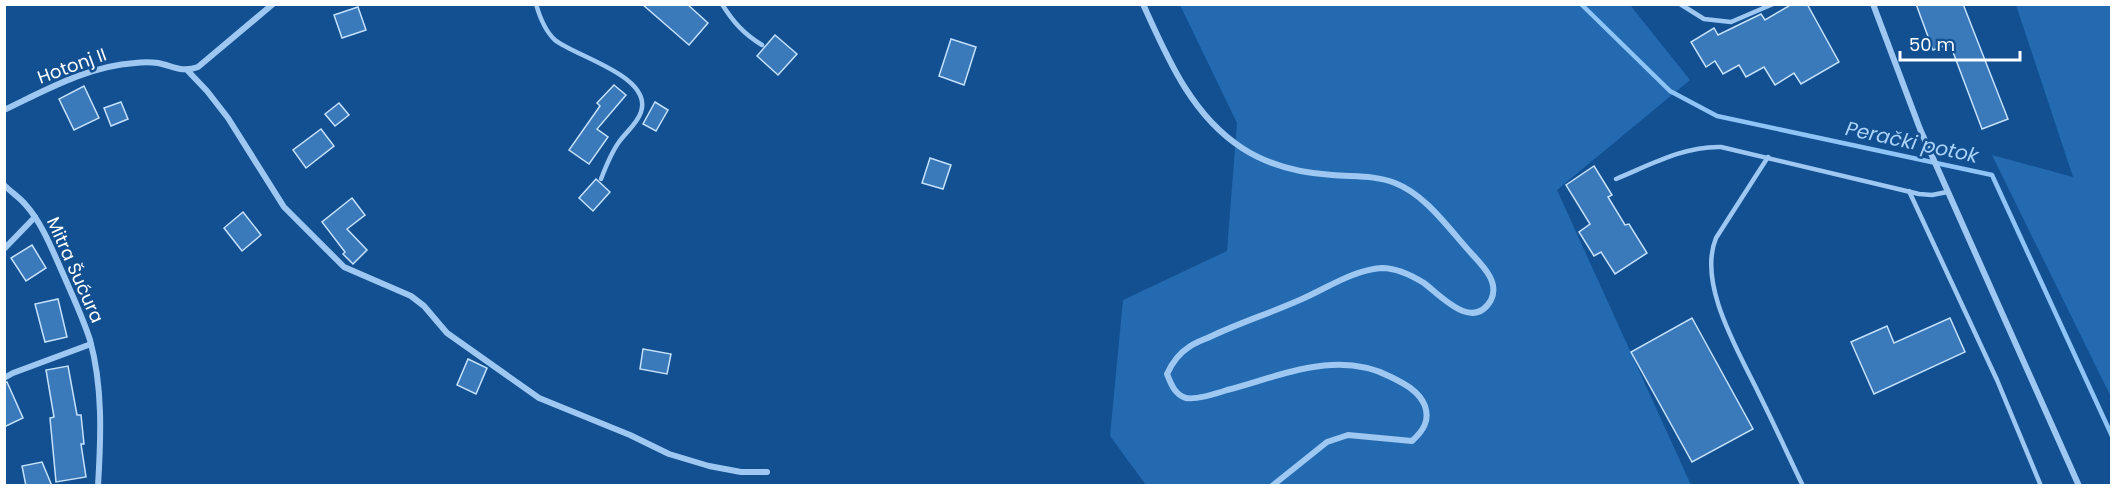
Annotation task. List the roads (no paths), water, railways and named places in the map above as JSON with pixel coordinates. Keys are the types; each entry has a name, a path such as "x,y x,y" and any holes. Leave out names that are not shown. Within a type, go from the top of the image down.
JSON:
{"street":[{"path":"273,4 198,68 188,71 228,118 284,207 344,267 411,296 424,306 447,333 539,398 630,435 669,454 709,466 741,472 767,472"},
{"path":"1143,4 1158,40 1184,87 1202,113 1227,137 1243,148 1284,167 1312,173 1379,178 1396,183 1412,192 1428,207 1485,268 1493,282 1492,297 1485,308 1474,313 1460,311 1402,271 1381,268 1334,282 1303,299 1223,331 1190,346 1173,361 1167,374 1172,389 1186,398 1213,394 1322,364 1343,363 1364,366 1384,373 1416,392 1423,401 1428,414 1424,431 1412,441 1348,435 1327,442 1272,486"},
{"path":"1873,4 1920,129 2079,486"},
{"name":"Hotonj II","path":"4,110 47,89 108,66 157,63 188,71"},
{"name":"Mitra Šućura","path":"4,185 24,203 48,240 82,316 91,344 98,384 101,422 98,486"},
{"path":"4,249 35,217"},
{"path":"4,378 91,344"}],"lane":[{"path":"536,4 547,32 557,42 621,76 635,87 641,99 642,111 609,158 601,179"},
{"path":"722,4 733,22 748,37 762,45"},
{"path":"1680,4 1704,19 1731,22 1773,4"},
{"path":"1616,179 1705,146 1768,157 1909,191 1932,195 1947,192"},
{"path":"1768,157 1716,238 1710,261 1723,316 1803,486"},
{"path":"1909,191 1997,380 2041,486"}],"waterway":[{"name":"Perački potok","path":"1581,4 1670,91 1717,116 1992,175 2112,436"}]}
